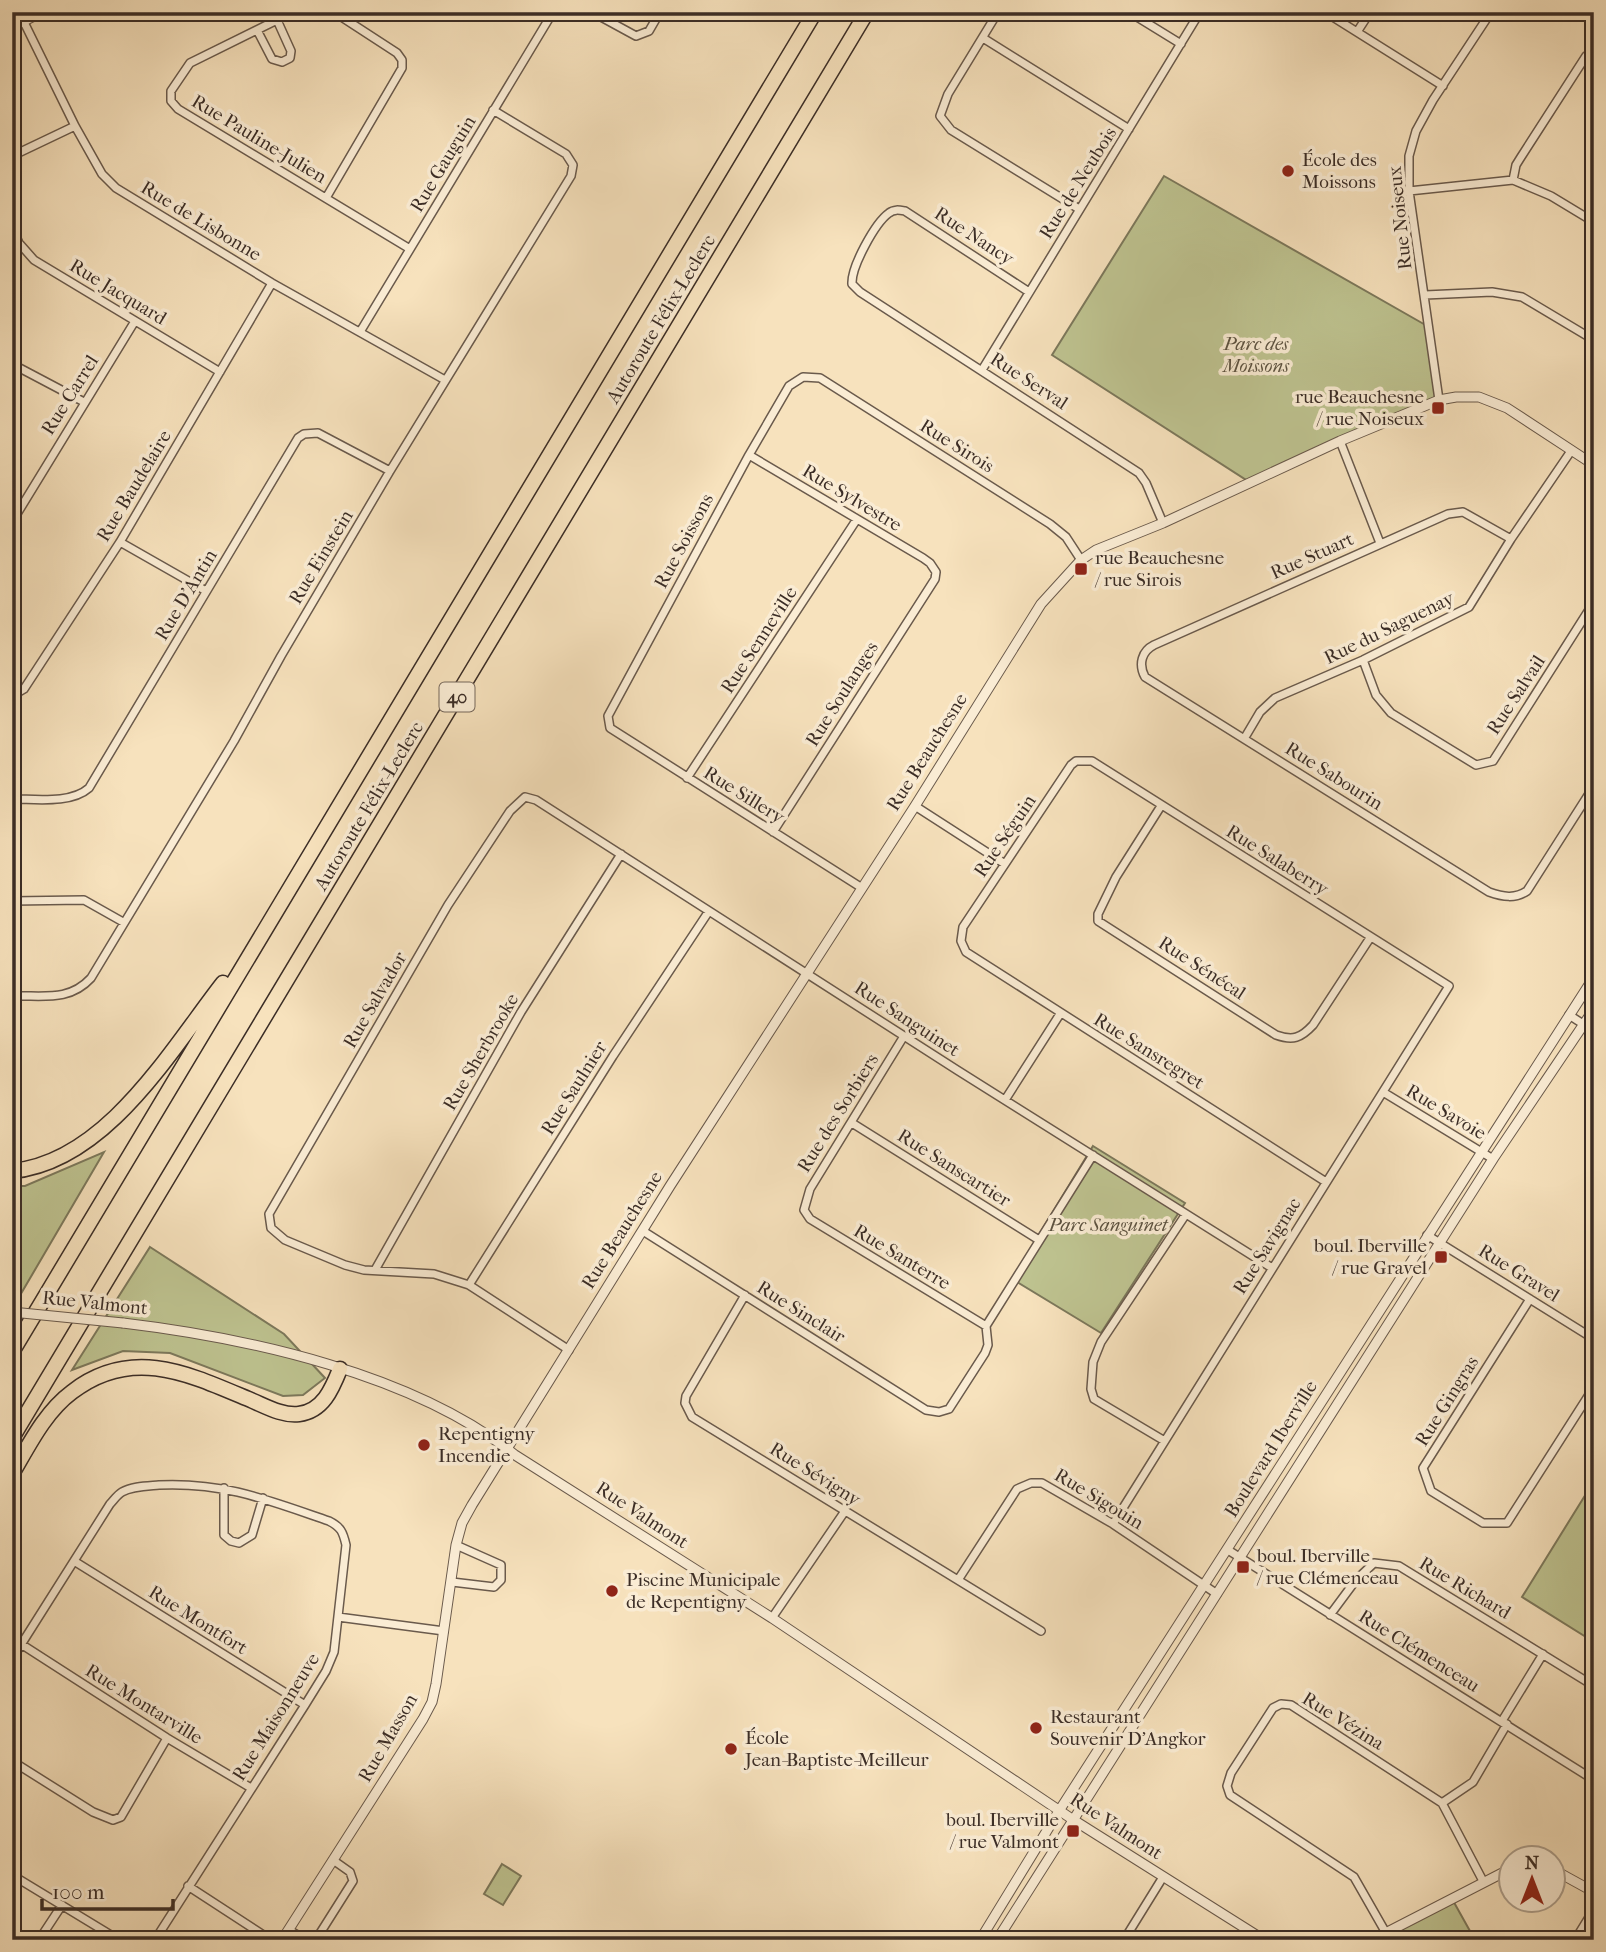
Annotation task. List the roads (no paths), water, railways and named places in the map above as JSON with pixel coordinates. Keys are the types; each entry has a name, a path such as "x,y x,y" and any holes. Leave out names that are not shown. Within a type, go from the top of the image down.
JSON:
{"highway":[{"name":"Autoroute Félix-Leclerc","path":"12,1352 815,12"},
{"name":"Autoroute Félix-Leclerc","path":"12,1438 867,12"},
{"path":"12,1171 33,1168 58,1159 85,1142 113,1119 154,1074 259,939"},
{"path":"12,1474 59,1402 85,1383 111,1372 143,1366 171,1369 279,1411 296,1414 308,1412 321,1403 340,1369"}],"street":[{"path":"12,27 21,17 41,12"},
{"name":"Rue Pauline-Julien","path":"293,12 190,63 171,91 171,101 178,109 410,248"},
{"name":"Rue Pauline-Julien","path":"326,198 402,68 402,60 397,53 334,12"},
{"name":"Rue Gauguin","path":"360,332 553,12"},
{"path":"592,12 636,36 649,31 660,12"},
{"path":"998,12 948,93 940,116 951,130 1079,209"},
{"path":"1129,12 1181,44"},
{"name":"Rue de Neubois","path":"982,370 1200,12"},
{"path":"1325,12 1443,86"},
{"path":"1357,32 1370,12"},
{"name":"Rue Noiseux","path":"1439,400 1409,191 1411,145 1421,121 1491,12"},
{"name":"Rue de Lisbonne","path":"21,17 75,126 102,174 116,188 272,283 445,380"},
{"path":"257,30 272,60 282,62 290,58 291,51 277,20"},
{"path":"983,38 1129,129"},
{"path":"1513,180 1521,157 1586,56 1594,52"},
{"name":"Rue Einstein","path":"12,996 60,995 81,989 91,978 234,741 390,471 570,176 573,165 566,154 493,110"},
{"path":"12,156 75,126"},
{"path":"1409,191 1513,180 1551,196 1594,222"},
{"name":"Rue Serval","path":"900,209 888,213 858,259 852,277 855,287 1139,472 1163,523"},
{"name":"Rue Nancy","path":"900,209 1029,292"},
{"name":"Rue Jacquard","path":"12,228 19,243 34,260 220,372"},
{"name":"Rue Baudelaire","path":"12,696 24,689 120,542 272,283"},
{"path":"1425,295 1492,292 1522,297 1594,340"},
{"name":"Rue Carrel","path":"12,522 135,321"},
{"path":"12,364 84,402"},
{"name":"Rue Soissons","path":"610,728 608,716 614,704 748,455 789,386 803,377"},
{"name":"Rue Sirois","path":"803,377 820,378 1045,520 1066,537 1081,560"},
{"name":"Rue Beauchesne","path":"506,1448 1041,604 1081,560 1340,441 1439,400 1470,396 1490,400 1507,408 1594,466"},
{"name":"Rue D'Antin","path":"12,799 71,798 82,795 89,788 298,438 304,434 318,433 390,471"},
{"path":"1340,441 1380,543"},
{"name":"Rue du Saguenay","path":"1244,739 1260,712 1275,698 1363,660 1469,607 1571,451"},
{"name":"Rue Sylvestre","path":"748,455 923,558 936,572"},
{"name":"Rue Stuart","path":"1142,671 1141,662 1146,649 1448,514 1463,512 1511,539"},
{"name":"Rue Senneville","path":"687,778 857,519"},
{"path":"120,542 206,591"},
{"name":"Rue Soulanges","path":"773,832 935,579 936,572"},
{"name":"Rue Salvail","path":"1363,660 1376,695 1391,713 1476,765 1481,765 1493,761 1594,603"},
{"name":"Rue Sabourin","path":"1142,671 1145,677 1489,892 1516,897 1527,891 1584,802"},
{"name":"Rue Sillery","path":"610,728 862,888"},
{"name":"Rue Salaberry","path":"1088,760 1449,986"},
{"name":"Rue Séguin","path":"961,941 963,927 1071,765 1076,761 1088,760"},
{"path":"1594,786 1584,802 1594,809"},
{"name":"Rue Sanguinet","path":"526,797 536,800 1272,1268"},
{"name":"Rue Salvador","path":"375,1270 364,1270 322,1256 285,1240 271,1228 270,1214 448,905 510,811 526,797"},
{"path":"915,806 1005,863"},
{"name":"Rue Sénécal","path":"1161,806 1116,877 1098,914 1098,921 1276,1035 1289,1039 1302,1036 1313,1025 1370,937"},
{"name":"Rue Sherbrooke","path":"375,1270 521,1012 621,854"},
{"path":"12,901 83,900 123,922"},
{"name":"Rue Saulnier","path":"469,1285 613,1056 709,911"},
{"name":"Rue Sansregret","path":"961,941 966,952 974,959 1326,1182"},
{"name":"Boulevard Iberville","path":"979,1940 1594,977"},
{"name":"Rue Savignac","path":"1113,1524 1449,986"},
{"name":"Boulevard Iberville","path":"997,1940 1493,1158 1594,1009"},
{"path":"1005,1100 1060,1014"},
{"path":"1569,1015 1594,1031"},
{"name":"Rue des Sorbiers","path":"804,1210 810,1189 904,1035"},
{"name":"Rue Savoie","path":"1383,1091 1493,1158"},
{"name":"Rue Sanscartier","path":"852,1123 1039,1240"},
{"path":"986,1326 1093,1156"},
{"name":"Rue Santerre","path":"804,1210 810,1219 986,1326"},
{"path":"1163,1440 1094,1399 1091,1389 1093,1362 1112,1324 1186,1214"},
{"name":"Rue Sinclair","path":"643,1231 926,1410 944,1412 950,1409 985,1353 988,1345 986,1326"},
{"name":"Rue Gravel","path":"1427,1235 1594,1339"},
{"path":"375,1270 428,1273 469,1285 569,1350"},
{"name":"Rue Sévigny","path":"745,1295 686,1396 685,1403 692,1417 1041,1630"},
{"name":"Rue Gingras","path":"1530,1299 1423,1468 1431,1491 1483,1523 1507,1523 1594,1387"},
{"name":"Rue Valmont","path":"12,1312 123,1322 237,1340 378,1381 426,1402 506,1448 772,1618 1059,1811 1264,1940"},
{"name":"Rue Masson","path":"282,1940 382,1786 432,1702 456,1545 467,1513 506,1448"},
{"name":"Rue Sigouin","path":"958,1580 1017,1489 1031,1483 1042,1483 1113,1524 1217,1594"},
{"name":"Rue Maisonneuve","path":"74,1561 110,1504 121,1493 148,1486 185,1484 224,1488 263,1498 339,1525 346,1545 330,1662 306,1705 155,1940"},
{"path":"224,1488 225,1535 231,1541 239,1543 252,1535 263,1498"},
{"path":"772,1618 845,1511"},
{"path":"452,1582 494,1587 501,1580 503,1572 501,1565 494,1560 456,1545"},
{"name":"Rue Clémenceau","path":"1228,1550 1594,1780"},
{"path":"12,1659 74,1561"},
{"name":"Rue Montfort","path":"74,1561 306,1705"},
{"name":"Rue Richard","path":"1331,1615 1356,1580 1374,1563 1399,1566 1594,1686"},
{"path":"338,1617 444,1631"},
{"name":"Rue Montarville","path":"21,1644 167,1738 251,1788"},
{"path":"1442,1802 1473,1782 1543,1654"},
{"name":"Rue Vézina","path":"1386,1933 1354,1877 1230,1795 1227,1786 1231,1773 1273,1708 1281,1704 1291,1705 1442,1802 1483,1881"},
{"path":"12,1761 93,1812 113,1820 121,1817 167,1738"},
{"path":"312,1940 317,1938 353,1881 349,1872 333,1860"},
{"path":"1372,1940 1498,1874"},
{"path":"12,1875 119,1940"},
{"path":"1124,1940 1163,1877"},
{"path":"1568,1878 1594,1892"},
{"path":"188,1886 271,1940"},
{"path":"39,1940 62,1905"},
{"path":"1575,1940 1594,1909"},
{"path":"289,1930 306,1940"}],"place":[{"name":"École des Moissons","path":"1288,171"},
{"name":"rue Beauchesne / rue Noiseux","path":"1438,408"},
{"name":"rue Beauchesne / rue Sirois","path":"1081,569"},
{"name":"boul. Iberville / rue Gravel","path":"1441,1257"},
{"name":"Repentigny Incendie","path":"424,1445"},
{"name":"boul. Iberville / rue Clémenceau","path":"1243,1567"},
{"name":"Piscine Municipale de Repentigny","path":"612,1591"},
{"name":"Restaurant Souvenir D'Angkor","path":"1036,1728"},
{"name":"École Jean-Baptiste-Meilleur","path":"731,1749"},
{"name":"boul. Iberville / rue Valmont","path":"1073,1831"}],"park label":[{"name":"Parc des Moissons","path":"1256,355"},
{"name":"Parc Sanguinet","path":"1108,1225"}]}
